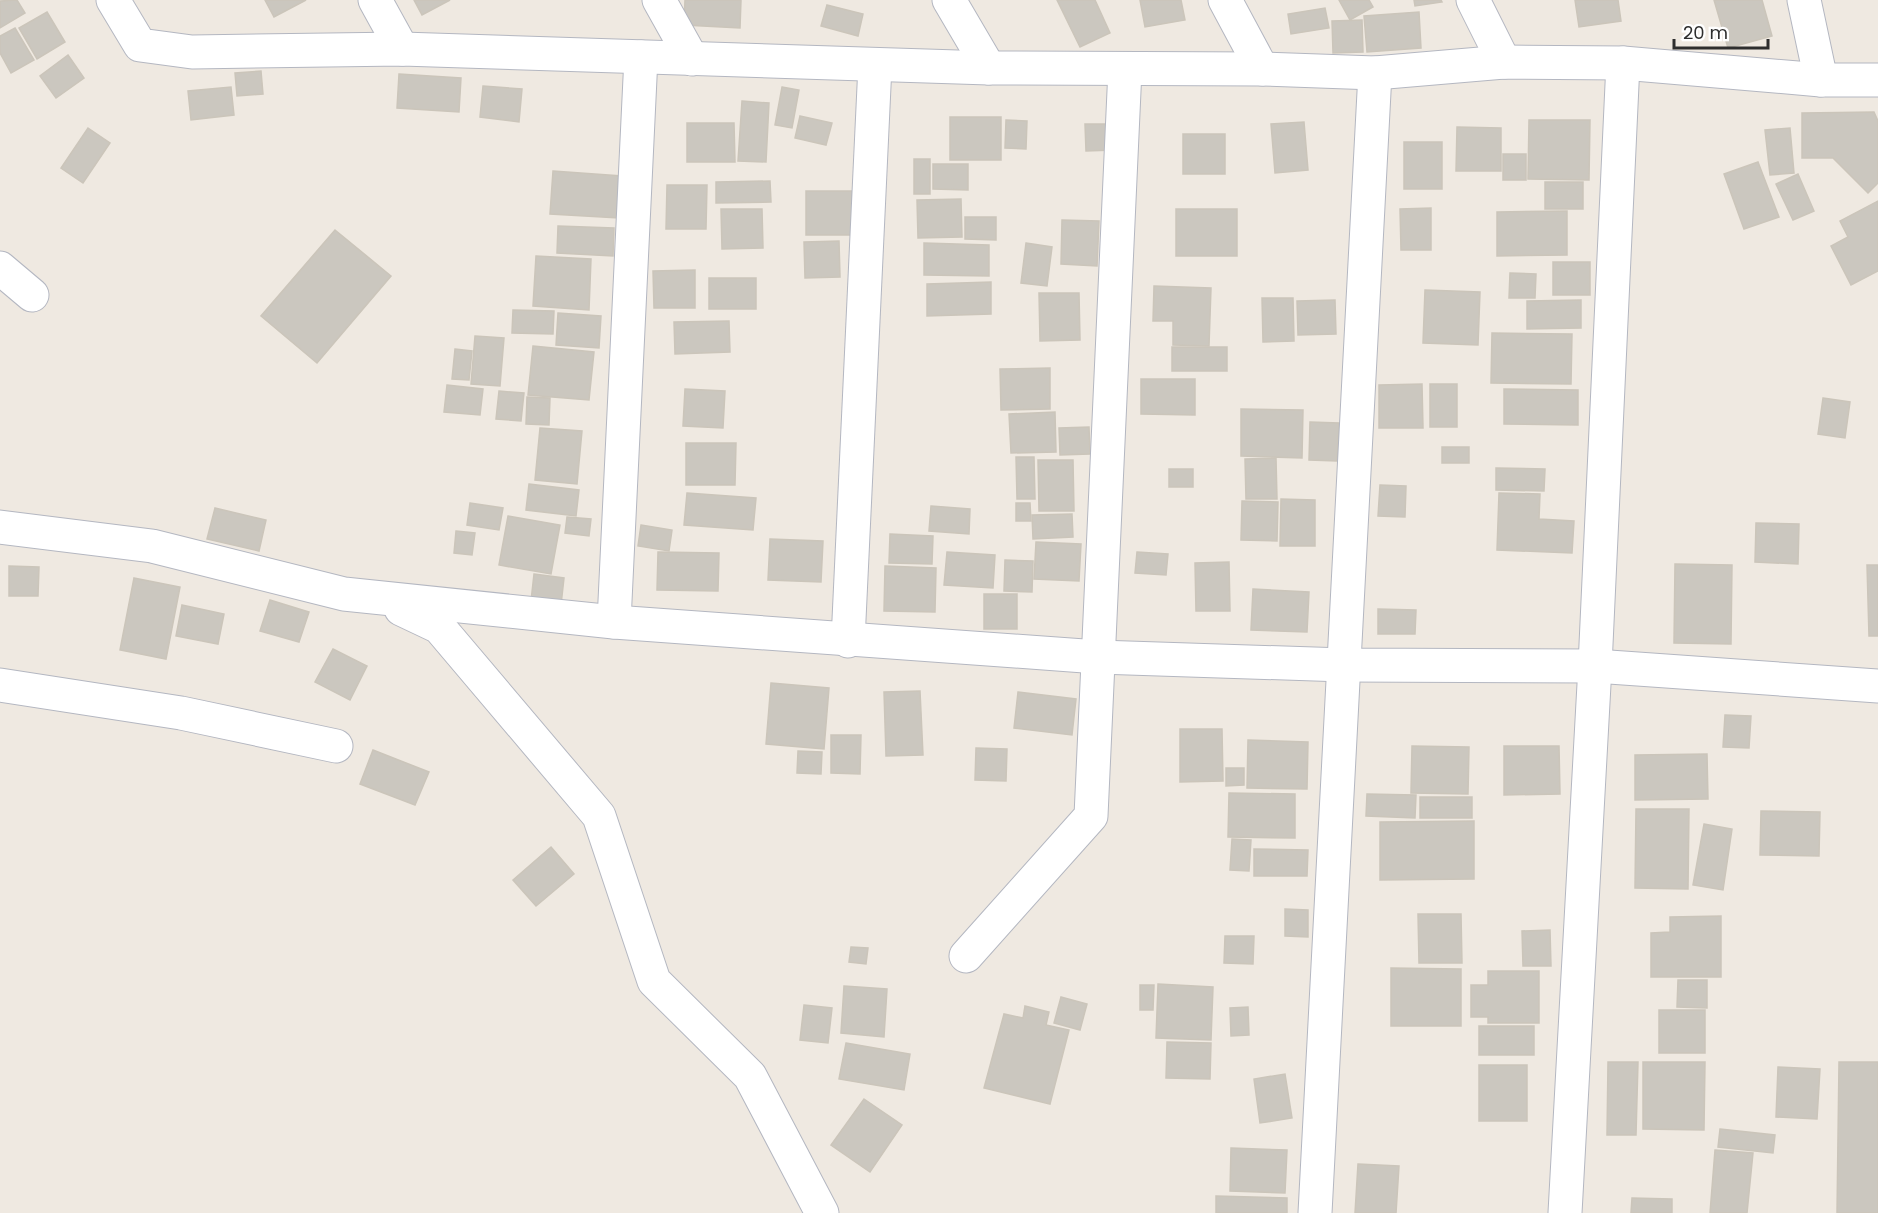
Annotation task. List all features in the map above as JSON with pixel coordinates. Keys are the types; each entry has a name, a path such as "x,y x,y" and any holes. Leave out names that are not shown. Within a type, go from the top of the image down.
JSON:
{"street":[{"path":"113,0 140,45 192,52 402,49 989,69 1262,69 1375,73 1504,62 1623,63 1821,80 1878,80"},
{"path":"375,0 402,49"},
{"path":"659,0 692,59"},
{"path":"949,0 989,69"},
{"path":"1225,0 1262,69"},
{"path":"1473,0 1504,62"},
{"path":"1804,0 1821,80"},
{"path":"614,622 642,57"},
{"path":"1565,1213 1595,666 1623,63"},
{"path":"848,641 875,65"},
{"path":"966,956 1091,816 1125,69"},
{"path":"1315,1213 1375,73"},
{"path":"0,268 32,294"},
{"path":"0,527 152,546 344,594 614,622 848,641 1098,657 1344,665 1595,666 1878,686"},
{"path":"376,598 439,627 598,816 654,981 750,1076 822,1213"},
{"path":"0,685 181,713 336,746"}],"building":[{"path":"17,0 25,13 0,28 0,1"},
{"path":"265,0 306,0 274,17"},
{"path":"414,0 450,0 422,15"},
{"path":"685,0 741,0 740,28 684,25"},
{"path":"1057,0 1095,0 1110,33 1080,47"},
{"path":"1140,0 1181,0 1185,20 1145,27"},
{"path":"1339,0 1369,0 1373,7 1350,20"},
{"path":"1414,0 1441,0 1442,2 1415,6"},
{"path":"1575,0 1618,0 1621,21 1579,27"},
{"path":"1714,0 1762,0 1772,36 1728,48"},
{"path":"827,5 863,14 858,36 821,26"},
{"path":"1325,8 1329,28 1291,34 1288,14"},
{"path":"47,12 65,42 37,59 19,28"},
{"path":"1419,12 1421,48 1367,52 1364,16"},
{"path":"1362,20 1363,52 1333,53 1332,21"},
{"path":"15,28 34,60 11,73 0,53 0,36"},
{"path":"68,55 84,78 56,98 40,76"},
{"path":"261,71 263,94 237,96 235,73"},
{"path":"399,74 461,78 459,112 397,108"},
{"path":"483,86 522,89 519,122 480,117"},
{"path":"231,87 234,115 191,120 188,91"},
{"path":"782,87 799,90 792,128 775,125"},
{"path":"742,101 769,103 766,162 738,161"},
{"path":"1874,112 1878,121 1878,183 1868,193 1833,158 1802,158 1802,113"},
{"path":"800,116 832,123 826,145 795,138"},
{"path":"950,117 1001,117 1001,160 950,160"},
{"path":"1006,120 1027,121 1026,149 1005,148"},
{"path":"1529,120 1590,120 1589,180 1528,179"},
{"path":"1304,122 1308,170 1275,173 1271,124"},
{"path":"687,123 734,123 735,162 687,162"},
{"path":"1085,124 1114,124 1114,150 1086,151"},
{"path":"1457,127 1501,128 1501,171 1456,171"},
{"path":"88,128 110,143 83,183 61,168"},
{"path":"1790,128 1794,173 1770,175 1765,130"},
{"path":"1183,134 1225,134 1225,174 1183,174"},
{"path":"1404,142 1442,142 1442,189 1404,189"},
{"path":"1503,154 1526,154 1526,180 1503,180"},
{"path":"914,159 930,159 930,194 914,194"},
{"path":"1758,162 1779,217 1744,229 1724,174"},
{"path":"933,164 968,164 968,190 933,189"},
{"path":"553,171 622,176 619,218 550,214"},
{"path":"1798,174 1814,211 1793,220 1776,184"},
{"path":"770,181 771,202 716,203 716,182"},
{"path":"1545,182 1583,182 1583,209 1545,209"},
{"path":"667,185 707,185 706,229 666,229"},
{"path":"806,191 854,191 854,235 806,235"},
{"path":"961,199 962,237 918,238 917,200"},
{"path":"1878,201 1878,271 1851,285 1831,246 1848,237 1840,221"},
{"path":"1431,208 1431,250 1401,250 1400,209"},
{"path":"721,209 762,209 763,248 722,249"},
{"path":"1176,209 1237,209 1237,256 1176,256"},
{"path":"1567,211 1567,255 1497,256 1497,212"},
{"path":"965,217 996,217 996,240 965,239"},
{"path":"1062,220 1099,221 1097,266 1061,264"},
{"path":"558,226 614,228 613,256 557,253"},
{"path":"335,230 391,276 317,363 261,316"},
{"path":"839,241 840,277 805,278 804,242"},
{"path":"924,243 989,245 989,276 924,275"},
{"path":"1026,243 1052,247 1047,286 1021,283"},
{"path":"536,256 591,259 589,310 533,306"},
{"path":"1553,262 1590,262 1590,295 1553,295"},
{"path":"695,270 695,308 654,308 653,271"},
{"path":"1510,273 1536,274 1535,298 1509,298"},
{"path":"709,278 756,278 756,309 709,309"},
{"path":"991,282 991,314 927,316 927,284"},
{"path":"1154,286 1211,288 1209,346 1173,345 1173,321 1153,321"},
{"path":"1425,290 1480,292 1478,345 1423,343"},
{"path":"1039,293 1079,293 1080,340 1040,341"},
{"path":"1262,298 1293,298 1294,341 1263,342"},
{"path":"1335,300 1336,334 1298,335 1297,301"},
{"path":"1581,300 1581,328 1527,329 1527,301"},
{"path":"513,310 554,311 553,334 512,333"},
{"path":"558,313 601,316 599,348 556,345"},
{"path":"729,321 730,352 675,354 674,322"},
{"path":"1492,333 1572,334 1571,384 1491,383"},
{"path":"475,336 504,338 500,386 471,384"},
{"path":"533,346 594,352 589,400 528,395"},
{"path":"1172,347 1227,347 1227,371 1172,371"},
{"path":"455,349 472,351 469,380 452,379"},
{"path":"1050,368 1050,409 1001,410 1000,369"},
{"path":"1141,379 1195,379 1195,415 1141,414"},
{"path":"1422,384 1423,428 1379,428 1379,385"},
{"path":"1430,384 1457,384 1457,427 1430,427"},
{"path":"447,385 483,389 480,415 444,412"},
{"path":"685,389 725,391 723,428 683,426"},
{"path":"1504,389 1578,390 1578,425 1504,424"},
{"path":"499,391 524,393 521,421 496,419"},
{"path":"527,397 550,398 549,425 526,424"},
{"path":"1823,398 1850,402 1845,438 1818,434"},
{"path":"1241,409 1303,410 1302,458 1241,456"},
{"path":"1055,412 1056,452 1011,453 1009,414"},
{"path":"1310,422 1339,423 1337,461 1309,460"},
{"path":"1089,427 1090,454 1060,455 1059,428"},
{"path":"540,428 582,431 577,484 535,480"},
{"path":"686,443 736,443 735,485 686,485"},
{"path":"1442,447 1469,447 1469,463 1442,463"},
{"path":"1016,457 1034,457 1035,499 1017,499"},
{"path":"1276,458 1277,499 1246,499 1245,459"},
{"path":"1038,460 1073,460 1074,511 1039,511"},
{"path":"1496,468 1545,469 1544,491 1496,490"},
{"path":"1169,469 1193,469 1193,487 1169,487"},
{"path":"529,484 579,490 576,516 526,510"},
{"path":"1380,485 1406,486 1405,517 1378,516"},
{"path":"687,493 756,498 753,530 684,525"},
{"path":"1499,493 1540,494 1539,519 1574,521 1572,553 1497,550"},
{"path":"1281,499 1315,500 1315,546 1280,546"},
{"path":"1242,501 1278,502 1277,541 1241,540"},
{"path":"470,503 503,508 499,530 467,525"},
{"path":"1016,503 1030,503 1031,521 1016,521"},
{"path":"931,506 970,509 969,534 929,531"},
{"path":"215,508 266,520 259,551 207,539"},
{"path":"1072,514 1073,537 1033,539 1032,515"},
{"path":"508,516 560,525 551,574 499,565"},
{"path":"567,517 591,519 589,536 565,533"},
{"path":"1756,523 1799,524 1798,564 1755,562"},
{"path":"641,525 672,530 669,551 638,546"},
{"path":"456,531 475,533 472,555 454,553"},
{"path":"890,534 933,536 932,564 889,563"},
{"path":"770,539 823,541 821,582 768,580"},
{"path":"1036,542 1081,544 1079,581 1034,579"},
{"path":"658,552 719,553 718,591 657,590"},
{"path":"947,552 995,555 993,588 944,585"},
{"path":"1137,552 1168,554 1166,575 1135,573"},
{"path":"1005,560 1033,561 1032,592 1004,591"},
{"path":"1229,562 1230,611 1196,611 1195,563"},
{"path":"1675,564 1732,565 1731,644 1674,643"},
{"path":"1867,565 1878,565 1878,636 1869,636"},
{"path":"9,566 39,567 38,596 9,596"},
{"path":"885,566 936,568 935,612 884,611"},
{"path":"534,574 564,578 561,605 531,601"},
{"path":"134,578 180,587 166,659 120,650"},
{"path":"1253,589 1309,592 1307,632 1251,630"},
{"path":"984,594 1017,594 1017,629 984,629"},
{"path":"270,600 309,612 299,642 260,631"},
{"path":"182,605 224,614 218,644 176,636"},
{"path":"1378,609 1416,610 1415,634 1378,634"},
{"path":"333,649 367,666 350,700 315,682"},
{"path":"771,683 829,688 824,749 766,744"},
{"path":"920,691 923,755 886,756 884,692"},
{"path":"1018,692 1076,699 1072,735 1014,728"},
{"path":"1725,715 1751,716 1749,748 1723,747"},
{"path":"1180,729 1222,729 1223,781 1180,782"},
{"path":"831,735 861,735 860,774 831,773"},
{"path":"1248,740 1308,742 1307,789 1247,788"},
{"path":"1412,746 1469,747 1468,794 1411,793"},
{"path":"1504,746 1559,746 1560,794 1504,795"},
{"path":"976,748 1007,749 1006,781 975,780"},
{"path":"373,750 429,772 415,805 360,784"},
{"path":"798,751 822,752 821,774 797,773"},
{"path":"1707,754 1708,799 1635,800 1635,755"},
{"path":"1226,768 1244,768 1244,785 1226,786"},
{"path":"1229,793 1295,794 1295,838 1228,837"},
{"path":"1367,794 1416,795 1415,818 1366,816"},
{"path":"1420,797 1472,797 1472,818 1420,818"},
{"path":"1636,809 1689,809 1688,889 1635,888"},
{"path":"1761,811 1820,812 1819,856 1760,855"},
{"path":"1474,821 1474,879 1380,880 1380,822"},
{"path":"1704,824 1732,829 1723,890 1693,885"},
{"path":"1232,839 1251,840 1249,871 1230,870"},
{"path":"551,847 574,874 536,906 513,880"},
{"path":"1254,849 1308,850 1307,876 1254,876"},
{"path":"1285,909 1308,910 1308,937 1285,936"},
{"path":"1418,914 1461,914 1462,963 1419,963"},
{"path":"1721,916 1721,977 1651,977 1651,933 1670,932 1670,917"},
{"path":"1550,930 1551,966 1523,966 1522,931"},
{"path":"1225,936 1254,936 1253,964 1224,963"},
{"path":"851,947 868,948 866,964 849,962"},
{"path":"1391,968 1461,969 1461,1026 1391,1026"},
{"path":"1488,971 1539,971 1539,1023 1488,1023 1488,1017 1471,1017 1471,985 1488,985"},
{"path":"1678,980 1707,980 1707,1008 1677,1007"},
{"path":"1158,984 1213,987 1211,1040 1156,1038"},
{"path":"1140,985 1154,985 1153,1010 1140,1010"},
{"path":"844,986 887,989 884,1037 841,1033"},
{"path":"1061,997 1087,1004 1080,1030 1054,1023"},
{"path":"804,1005 832,1008 828,1043 800,1040"},
{"path":"1025,1006 1049,1012 1046,1025 1069,1030 1050,1104 984,1088 1004,1014 1023,1018"},
{"path":"1248,1007 1249,1035 1231,1036 1230,1008"},
{"path":"1659,1010 1705,1010 1705,1053 1659,1053"},
{"path":"1479,1026 1534,1026 1534,1055 1479,1055"},
{"path":"1167,1042 1211,1043 1210,1079 1166,1078"},
{"path":"846,1043 910,1054 904,1090 839,1079"},
{"path":"1608,1062 1638,1062 1636,1135 1607,1135"},
{"path":"1643,1062 1705,1062 1704,1130 1643,1129"},
{"path":"1839,1062 1878,1062 1878,1213 1837,1213"},
{"path":"1479,1065 1527,1065 1527,1121 1479,1121"},
{"path":"1778,1067 1820,1069 1817,1119 1776,1117"},
{"path":"1285,1074 1292,1118 1260,1123 1254,1079"},
{"path":"864,1099 902,1125 870,1172 831,1145"},
{"path":"1720,1129 1775,1135 1773,1153 1718,1147"},
{"path":"1231,1148 1287,1150 1285,1193 1230,1191"},
{"path":"1715,1150 1753,1153 1747,1213 1710,1213"},
{"path":"1358,1164 1399,1166 1396,1213 1355,1213"},
{"path":"1216,1196 1287,1198 1287,1213 1216,1213"},
{"path":"1632,1198 1672,1199 1672,1213 1631,1213"}]}
